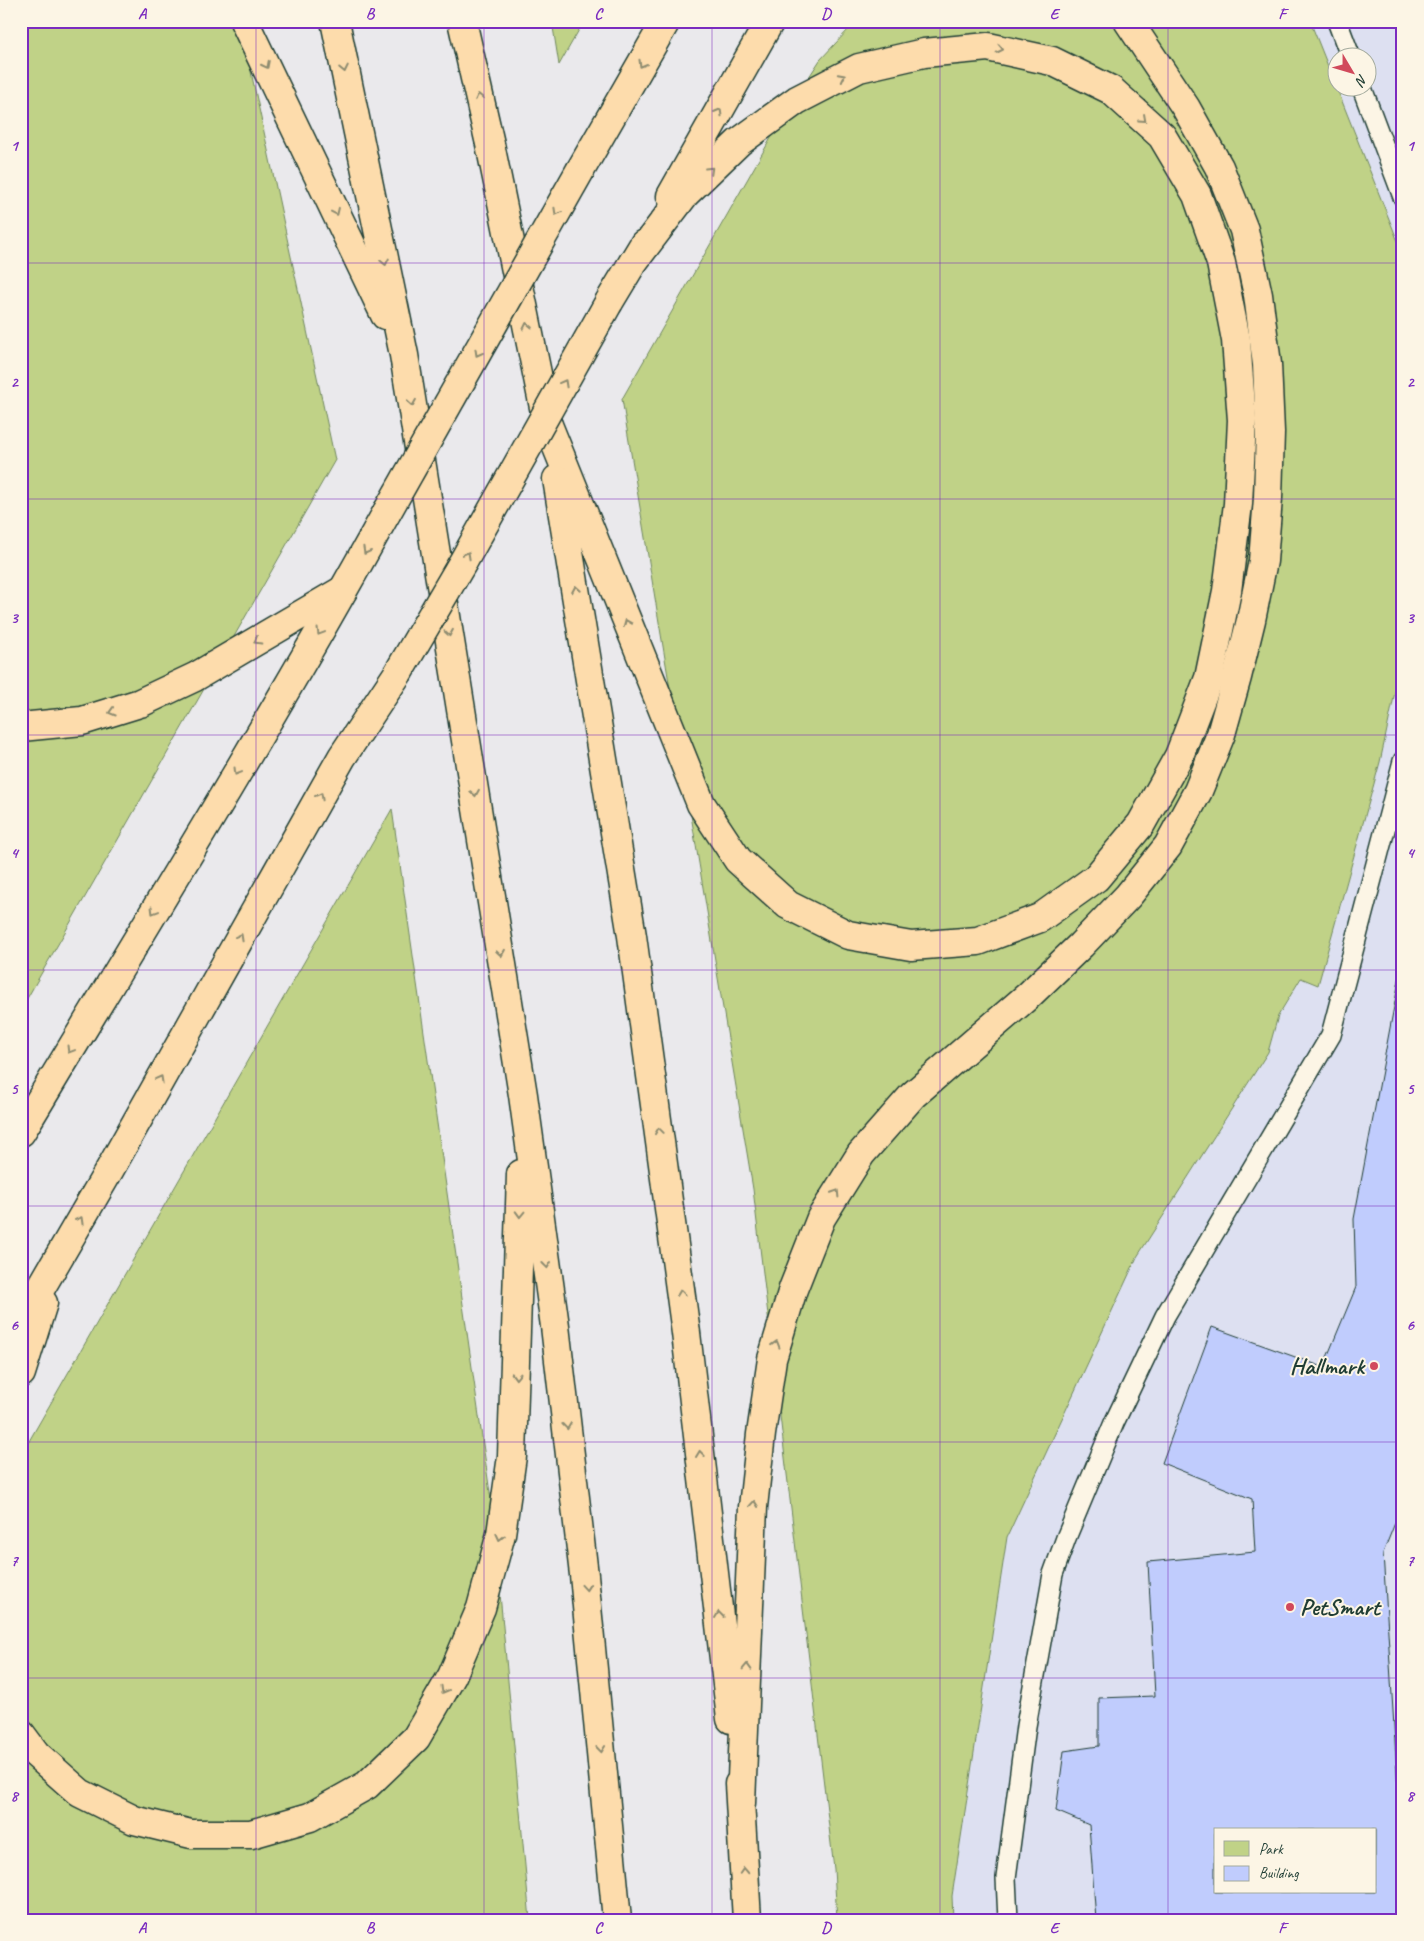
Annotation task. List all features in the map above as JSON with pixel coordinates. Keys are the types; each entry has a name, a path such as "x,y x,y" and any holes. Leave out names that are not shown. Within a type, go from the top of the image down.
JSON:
{"highway":[{"path":"244,21 404,355"},
{"path":"334,21 404,355 523,1095 555,1326 584,1575 617,1920"},
{"path":"462,21 490,144 548,425 590,671 632,936 686,1333 741,1803 747,1920"},
{"path":"21,1132 344,590 666,21"},
{"path":"21,1322 110,1169 342,757 398,673 463,562 770,21"},
{"path":"741,1803 753,1507 761,1434 772,1359 793,1288 821,1218 861,1154 913,1096 1029,995 1074,951 1128,896 1168,846 1198,791 1221,734 1251,620 1263,561 1268,498 1270,432 1267,364 1258,295 1244,230 1219,167 1186,108 1128,21"},
{"path":"548,425 701,804 738,860 788,905 848,935 911,946 978,941 1040,918 1096,878 1141,824 1179,756 1209,678 1227,591 1238,504 1242,420 1236,340 1221,264 1197,195 1162,136 1111,90 1052,61 988,47 924,53 859,68 797,100 739,142 685,194 634,261"},
{"path":"21,727 82,721 140,703 195,677 344,590"},
{"path":"21,1734 36,1754 80,1793 134,1820 191,1834 251,1834 310,1817 367,1785 416,1738 452,1676 480,1608 501,1534 513,1447 523,1095"},
{"path":"21,1373 55,1262"}],"lane":[{"path":"1337,21 1347,48"},
{"path":"1366,98 1403,197"},
{"path":"1008,1920 1006,1878 1008,1859 1026,1726 1053,1574 1114,1423 1165,1316 1331,1035 1403,761"}],"shaded area":[{"path":"1310,21 1403,21 1403,254 1341,98 1376,98 1376,48 1326,48 1326,61"},
{"path":"1403,655 1403,1920 953,1920 952,1896 1007,1537 1137,1257 1268,1052 1278,1016 1302,978 1318,985 1380,762"}],"green space":[{"path":"21,21 240,21 335,460 21,1009"},
{"path":"552,21 584,21 559,65"},
{"path":"853,21 1310,21 1326,61 1326,98 1341,98 1403,254 1403,655 1380,762 1318,985 1301,978 1278,1016 1268,1052 1137,1257 1007,1537 952,1896 953,1920 837,1920 834,1869 753,1189 622,399 783,117 820,60 848,30"},
{"path":"392,809 492,1507 530,1920 21,1920 21,1455"}],"building":[{"path":"1403,959 1403,1503 1383,1553 1403,1869 1403,1920 1096,1920 1089,1825 1056,1811 1064,1751 1099,1746 1099,1698 1155,1696 1148,1562 1255,1552 1252,1499 1162,1463 1212,1327 1323,1367 1356,1287 1354,1219"}],"place":[{"name":"Hallmark","path":"1374,1366"},
{"name":"PetSmart","path":"1290,1607"}]}
